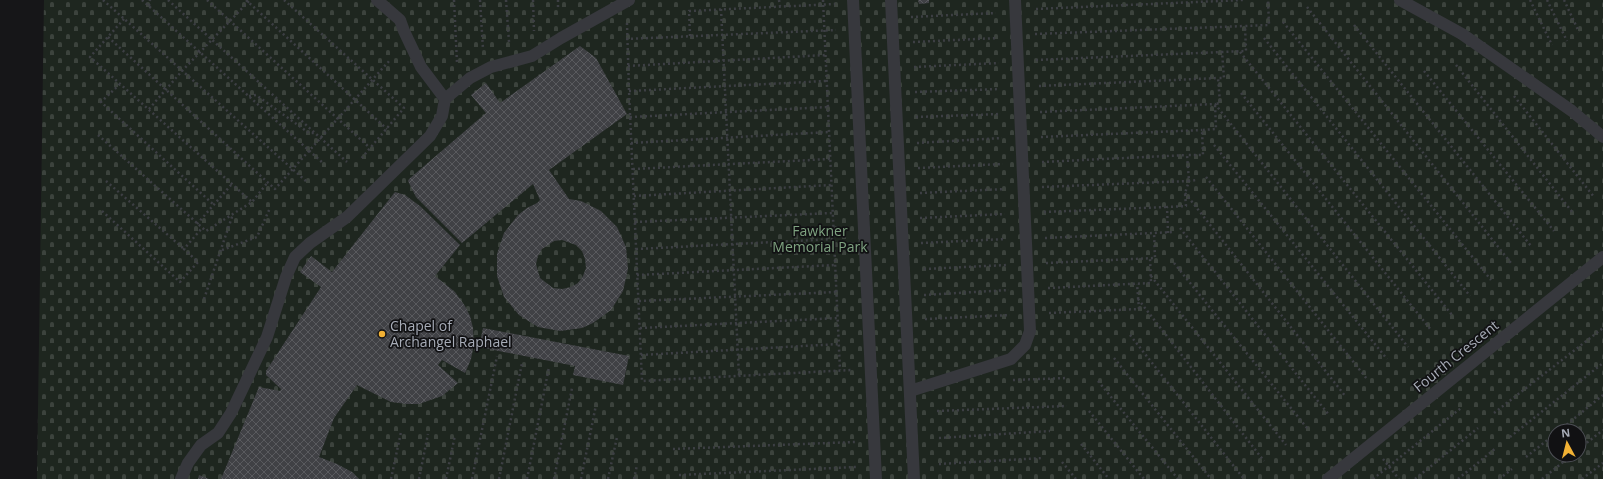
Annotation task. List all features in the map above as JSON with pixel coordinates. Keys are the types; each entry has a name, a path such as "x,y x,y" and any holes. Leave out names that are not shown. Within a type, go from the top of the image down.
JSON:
{"lane":[{"path":"377,0 400,20 421,67 445,99"},
{"path":"181,479 188,463 201,446 218,433 231,413 267,337 286,277 295,256 310,243 347,217 430,136 442,116 445,99 470,78 491,66 536,54 560,38 628,0"},
{"path":"891,0 914,479"},
{"path":"1400,0 1462,34 1572,111 1603,137"},
{"path":"853,2 876,479"},
{"path":"910,390 1011,359 1026,345 1030,331 1015,7"},
{"name":"Fourth Crescent","path":"1328,479 1603,257"}],"path":[{"path":"103,0 306,182"},
{"path":"142,0 324,164"},
{"path":"149,6 150,0"},
{"path":"168,0 347,162"},
{"path":"207,0 370,148"},
{"path":"284,0 372,81 404,108 360,160"},
{"path":"454,0 457,68"},
{"path":"480,0 483,50"},
{"path":"506,0 510,62"},
{"path":"533,0 536,54"},
{"path":"558,0 558,7"},
{"path":"628,0 626,39 642,381 870,368"},
{"path":"779,0 780,6"},
{"path":"823,0 840,370"},
{"path":"907,17 1015,7 1243,0"},
{"path":"908,42 1269,25 1268,0"},
{"path":"1530,0 1552,45"},
{"path":"1547,0 1566,41"},
{"path":"1564,0 1579,32"},
{"path":"149,110 182,71 248,1 387,129"},
{"path":"690,36 689,11 853,2"},
{"path":"1307,7 1511,263"},
{"path":"721,9 739,376"},
{"path":"124,19 90,57 252,202"},
{"path":"1283,22 1491,280"},
{"path":"1354,25 1531,246"},
{"path":"909,68 1246,51 1245,26"},
{"path":"626,39 855,29"},
{"path":"108,36 275,189 390,60"},
{"path":"1264,38 1470,296"},
{"path":"1240,51 1452,315"},
{"path":"910,92 1224,78 1222,52"},
{"path":"628,66 825,55"},
{"path":"1456,65 1573,213"},
{"path":"1424,71 1554,231"},
{"path":"912,118 1215,104 1220,103 1218,78"},
{"path":"629,91 826,81"},
{"path":"120,84 101,102 214,205"},
{"path":"1241,93 1431,330"},
{"path":"249,96 256,95 309,133 315,134"},
{"path":"1513,95 1594,197"},
{"path":"913,143 1216,129 1215,104"},
{"path":"1215,104 1408,347"},
{"path":"630,117 828,107"},
{"path":"914,168 1203,155 1202,130"},
{"path":"631,143 829,132"},
{"path":"98,135 206,231 252,202 268,182"},
{"path":"1214,146 1387,359"},
{"path":"916,218 1186,206 1185,193 1188,181 1187,155"},
{"path":"632,169 830,159"},
{"path":"1206,177 1367,379"},
{"path":"915,194 1196,180"},
{"path":"102,211 180,282 198,262 106,181"},
{"path":"197,224 231,185"},
{"path":"634,196 831,185"},
{"path":"1185,193 1346,397"},
{"path":"1167,207 1168,232"},
{"path":"222,250 257,237 270,208"},
{"path":"635,222 833,212"},
{"path":"204,299 234,214"},
{"path":"184,249 202,228"},
{"path":"1180,228 1329,415"},
{"path":"918,269 1155,258 1154,233 1173,232"},
{"path":"636,248 834,239"},
{"path":"919,295 1151,283 1150,258"},
{"path":"1174,263 1307,428"},
{"path":"638,275 835,266"},
{"path":"1150,275 1286,445"},
{"path":"920,320 1139,309 1137,284"},
{"path":"639,302 836,292"},
{"path":"1138,299 1264,461"},
{"path":"640,328 838,318"},
{"path":"1494,414 1603,328"},
{"path":"1130,335 1244,479"},
{"path":"641,355 839,344"},
{"path":"472,479 497,356"},
{"path":"1114,358 1211,479"},
{"path":"499,479 522,363"},
{"path":"1510,437 1603,363"},
{"path":"526,479 549,367"},
{"path":"1098,381 1178,479"},
{"path":"554,479 572,388"},
{"path":"1569,423 1603,395"},
{"path":"581,479 596,405"},
{"path":"937,411 1067,406"},
{"path":"1373,479 1461,408"},
{"path":"1089,411 1144,479"},
{"path":"1415,479 1478,428"},
{"path":"1587,443 1603,430"},
{"path":"939,438 1050,431"},
{"path":"391,479 401,432"},
{"path":"419,479 428,434"},
{"path":"446,479 455,434"},
{"path":"608,479 616,437"},
{"path":"673,449 874,441"},
{"path":"1526,458 1547,441"},
{"path":"1081,444 1109,479"},
{"path":"1371,444 1399,479"},
{"path":"1458,479 1496,448"},
{"path":"939,464 1043,458"},
{"path":"1062,462 1076,479"},
{"path":"1542,479 1562,463"},
{"path":"1582,479 1603,463"},
{"path":"634,479 637,465"},
{"path":"679,475 875,466"},
{"path":"1499,479 1512,469"}],"green space":[{"name":"Fawkner Memorial Park","path":"44,0 1603,0 1603,479 37,479"}],"building":[{"path":"918,0 929,0 929,3 919,4"},
{"path":"580,46 596,58 627,114 549,170 569,199 581,201 601,211 617,227 626,247 628,269 623,291 611,310 593,323 582,328 560,331 538,327 519,315 504,297 497,276 497,254 504,233 518,215 540,200 533,184 462,243 416,197 408,181 486,113 471,95 486,83 500,103","holes":["562,240 576,245 582,251 586,268 578,283 571,287 562,289 553,288 540,278 536,264 542,249 554,241"]},
{"name":"Chapel of Archangel Raphael","path":"395,192 405,195 420,206 460,245 435,276 455,292 470,316 473,328 474,344 471,359 465,373 442,360 438,365 458,383 442,396 419,404 391,402 357,385 334,418 319,457 352,472 359,479 221,479 259,387 280,391 281,389 266,375 266,371 321,287 300,272 311,256 332,272"},
{"path":"483,328 629,356 623,385 573,375 575,366 479,347"},
{"path":"199,475 209,479 198,479"}],"place":[{"name":"Chapel of Archangel Raphael","path":"382,334"}]}
